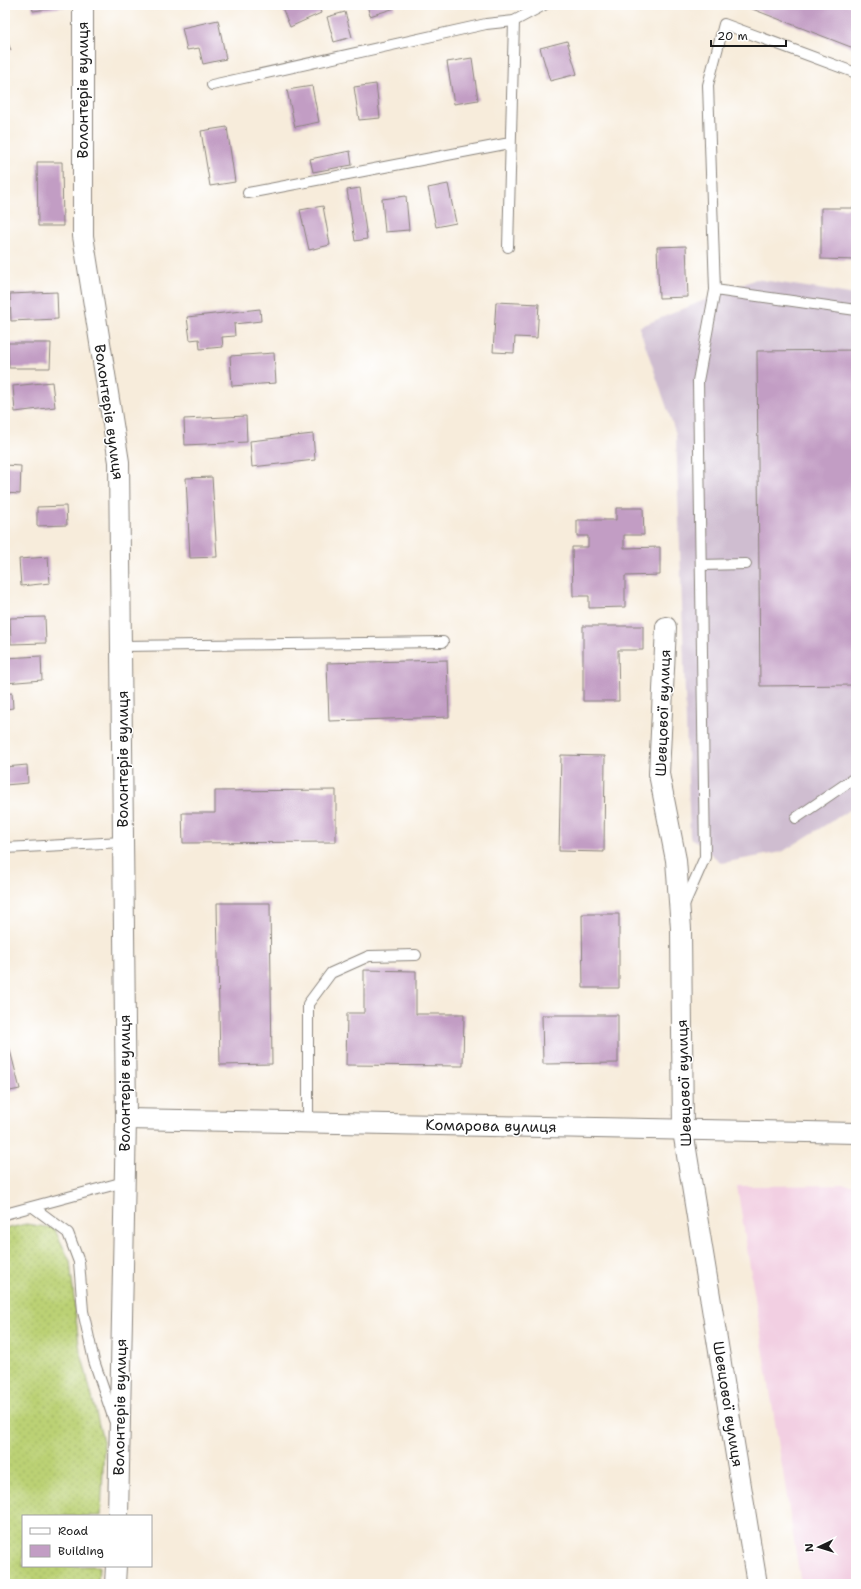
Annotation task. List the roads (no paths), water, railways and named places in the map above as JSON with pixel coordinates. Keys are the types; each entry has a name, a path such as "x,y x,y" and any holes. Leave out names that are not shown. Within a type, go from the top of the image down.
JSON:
{"street":[{"name":"Волонтерів вулиця","path":"83,5 83,236 119,462 126,1118 118,1515"},
{"name":"Шевцової вулиця","path":"666,627 659,774 676,860 680,913 683,1131 758,1584"},
{"name":"Комарова вулиця","path":"126,1118 683,1131 856,1133"},
{"path":"115,1584 116,1567"}],"lane":[{"path":"212,84 486,24 514,21 544,5"},
{"path":"508,247 514,21"},
{"path":"680,913 705,857 698,381 715,290 708,85 724,24 856,73"},
{"path":"248,193 510,143"},
{"path":"715,290 856,310"},
{"path":"701,565 746,564"},
{"path":"122,646 443,642"},
{"path":"796,818 856,777"},
{"path":"5,848 124,842"},
{"path":"308,1122 308,1004 331,973 369,956 416,955"},
{"path":"5,1214 124,1182"},
{"path":"32,1207 68,1233 79,1262 83,1311 94,1361 120,1436"}]}
